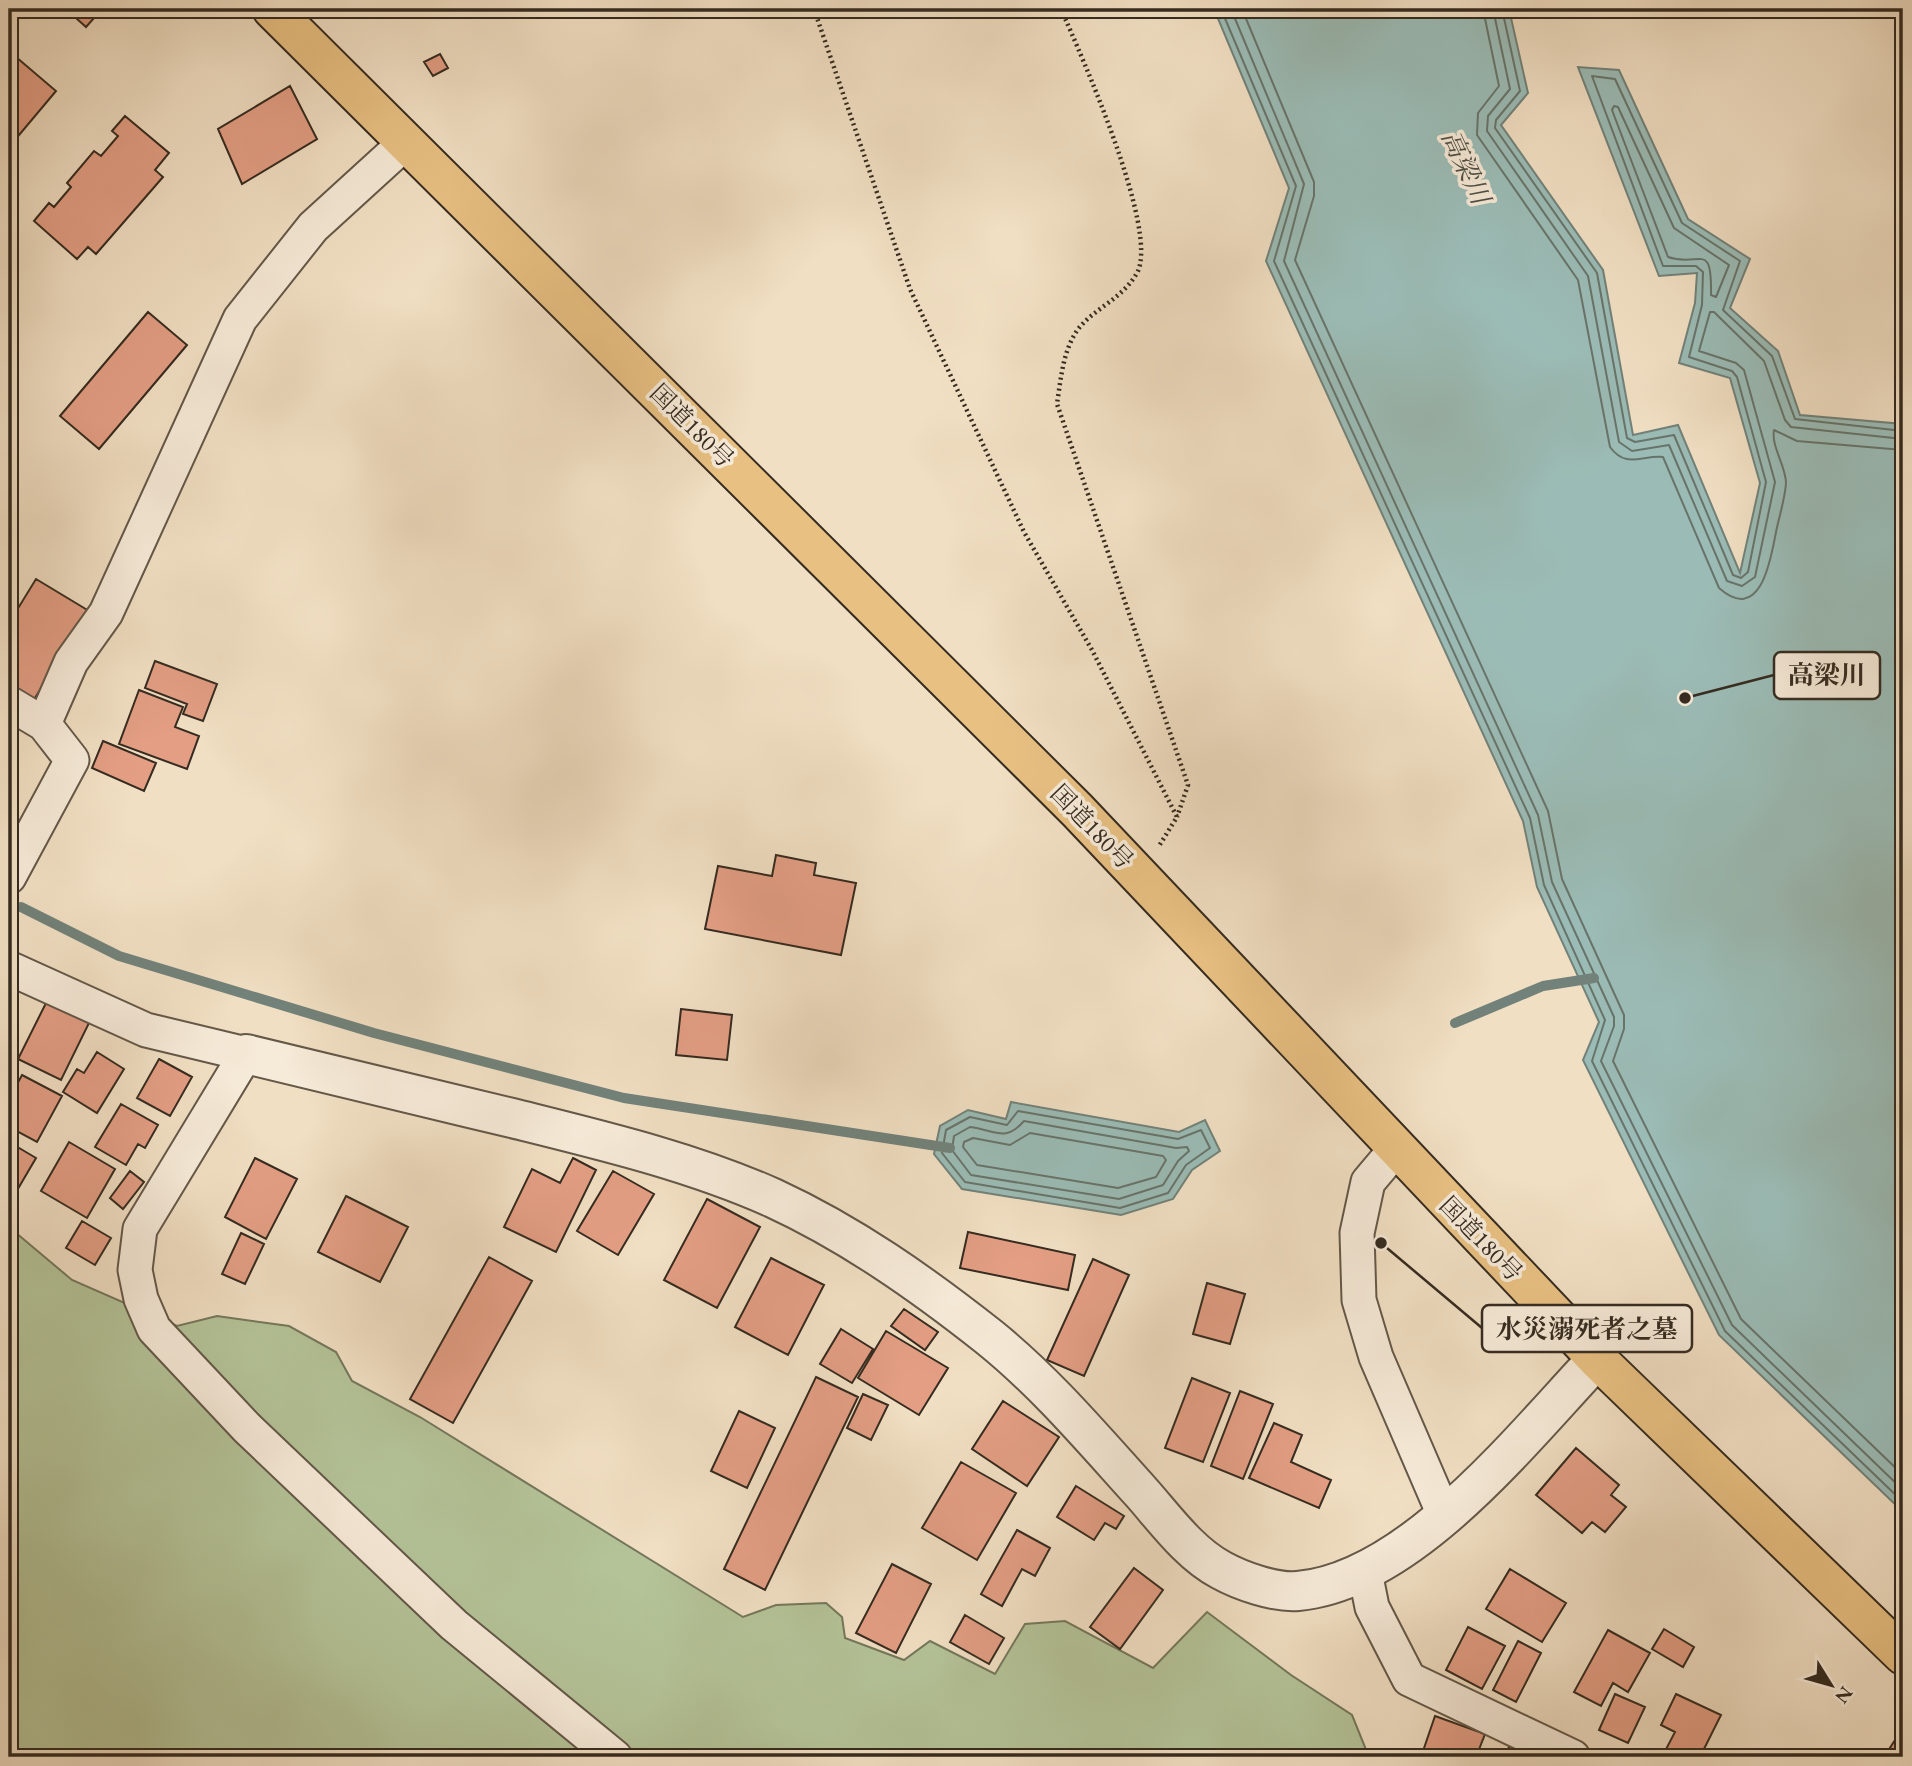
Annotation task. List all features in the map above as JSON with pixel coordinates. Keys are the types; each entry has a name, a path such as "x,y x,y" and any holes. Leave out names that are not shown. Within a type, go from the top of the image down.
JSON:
{"highway":[{"name":"国道180号","path":"272,9 404,144 547,280 1140,877 1395,1150 1597,1359 1903,1654"}],"street":[{"path":"44,724 71,662 106,613 240,320 313,227 404,144"},
{"path":"9,703 44,724 72,760 10,872"},
{"path":"9,968 146,1030 608,1142 717,1176 774,1199 841,1234 919,1283 993,1340 1067,1411 1191,1547 1220,1569 1256,1584 1296,1592 1366,1572 1446,1517 1597,1359"},
{"path":"246,1054 140,1229 135,1270 141,1299 153,1329 247,1428 454,1625 615,1757"},
{"path":"1395,1150 1368,1182 1357,1233 1359,1300 1376,1357 1446,1517"},
{"path":"1366,1572 1373,1607 1409,1679 1573,1757"}],"path":[{"path":"814,9 910,289 1024,532 1092,650 1177,817"},
{"path":"1061,9 1107,116 1141,231 1139,271 1114,301 1080,327 1062,363 1057,404 1188,785 1177,817 1140,877"}],"green space":[{"path":"9,1227 72,1280 177,1326 217,1316 289,1326 336,1352 352,1381 420,1417 743,1617 776,1605 826,1603 842,1617 845,1638 904,1660 930,1641 995,1674 1025,1624 1065,1621 1153,1668 1207,1612 1291,1675 1352,1715 1369,1757 9,1757"}],"water":[{"name":"高梁川","path":"1214,9 1509,9 1528,93 1501,125 1603,270 1633,435 1678,425 1740,573 1760,483 1730,378 1679,363 1695,303 1697,273 1659,276 1578,67 1619,70 1688,219 1750,259 1730,308 1778,351 1800,415 1903,424 1903,1512 1719,1335 1583,1060 1599,1022 1537,887 1523,821 1266,261 1289,188"},
{"path":"1011,1102 1179,1132 1205,1120 1220,1151 1192,1170 1173,1199 1121,1215 962,1189 934,1154 940,1126 968,1110 1006,1119"}],"building":[{"path":"66,9 102,9 86,27"},
{"path":"9,51 56,91 9,147"},
{"path":"440,54 448,68 433,76 424,62"},
{"path":"290,86 317,139 242,184 218,129"},
{"path":"125,116 169,153 155,170 163,177 96,254 88,247 77,259 34,221 49,203 54,207 71,187 67,183 94,151 101,156 118,136 112,131"},
{"path":"148,312 187,345 99,449 60,416"},
{"path":"36,579 89,611 30,706 9,693 9,623"},
{"path":"155,661 217,684 203,721 183,714 187,704 145,688"},
{"path":"139,690 183,707 175,727 199,736 187,769 119,744"},
{"path":"103,741 156,763 144,791 92,768"},
{"path":"776,855 816,863 814,875 856,883 841,955 705,929 718,866 772,876"},
{"path":"47,1001 89,1023 61,1080 18,1059"},
{"path":"681,1009 732,1015 727,1060 676,1055"},
{"path":"97,1052 124,1069 97,1113 63,1092 77,1069 84,1073"},
{"path":"159,1059 192,1077 170,1116 137,1098"},
{"path":"22,1075 62,1096 37,1142 9,1127 9,1099"},
{"path":"121,1104 158,1125 145,1148 138,1144 126,1165 95,1147"},
{"path":"9,1142 36,1158 9,1204"},
{"path":"69,1142 115,1169 87,1218 41,1191"},
{"path":"255,1158 297,1179 266,1239 225,1217"},
{"path":"573,1158 596,1170 556,1252 504,1227 532,1169 560,1183"},
{"path":"130,1171 144,1182 123,1209 110,1198"},
{"path":"613,1171 654,1194 618,1255 577,1231"},
{"path":"346,1196 408,1227 380,1282 318,1252"},
{"path":"707,1199 760,1227 717,1308 664,1280"},
{"path":"82,1221 111,1238 95,1265 66,1248"},
{"path":"968,1232 1075,1255 1068,1290 960,1268"},
{"path":"241,1233 264,1244 245,1284 222,1274"},
{"path":"489,1257 532,1281 453,1423 410,1399"},
{"path":"771,1258 824,1285 788,1355 735,1327"},
{"path":"1093,1259 1129,1275 1084,1376 1047,1360"},
{"path":"1207,1283 1245,1294 1230,1344 1193,1334"},
{"path":"904,1309 938,1332 925,1350 891,1326"},
{"path":"841,1329 873,1349 852,1383 820,1364"},
{"path":"886,1331 948,1368 919,1415 858,1378"},
{"path":"816,1377 858,1397 765,1590 724,1569"},
{"path":"1192,1378 1230,1393 1203,1462 1165,1448"},
{"path":"1240,1391 1273,1404 1243,1479 1211,1466"},
{"path":"863,1394 888,1405 871,1440 847,1428"},
{"path":"1003,1401 1059,1437 1027,1486 972,1449"},
{"path":"739,1411 775,1428 747,1488 711,1471"},
{"path":"1274,1423 1302,1435 1291,1462 1331,1480 1319,1508 1249,1478"},
{"path":"1576,1448 1619,1485 1611,1495 1626,1507 1605,1532 1592,1522 1582,1533 1536,1495"},
{"path":"961,1462 1016,1493 977,1560 922,1528"},
{"path":"1076,1486 1124,1516 1116,1529 1105,1523 1094,1540 1057,1517"},
{"path":"1017,1530 1050,1548 1035,1576 1022,1569 1002,1606 981,1594"},
{"path":"892,1564 931,1584 896,1653 856,1633"},
{"path":"1134,1568 1163,1590 1120,1649 1090,1627"},
{"path":"1510,1569 1566,1603 1542,1642 1486,1609"},
{"path":"965,1615 1004,1638 989,1664 950,1642"},
{"path":"1468,1627 1505,1646 1482,1689 1446,1670"},
{"path":"1664,1629 1694,1647 1683,1667 1652,1649"},
{"path":"1608,1630 1650,1653 1628,1692 1613,1683 1601,1706 1574,1692"},
{"path":"1518,1641 1541,1653 1516,1702 1493,1690"},
{"path":"1615,1694 1645,1707 1628,1743 1599,1730"},
{"path":"1676,1694 1721,1715 1700,1757 1662,1757 1675,1732 1661,1725"},
{"path":"1435,1716 1485,1734 1476,1757 1421,1757"},
{"path":"1895,1740 1903,1745 1903,1757 1884,1757"},
{"path":"1510,1745 1537,1757 1504,1757"}],"waterway":[{"path":"21,907 119,956 374,1033 624,1098 950,1148"},
{"path":"1455,1023 1543,986 1594,978"}],"place":[{"name":"高梁川","path":"1685,698"},
{"name":"水災溺死者之墓","path":"1381,1243"}]}
